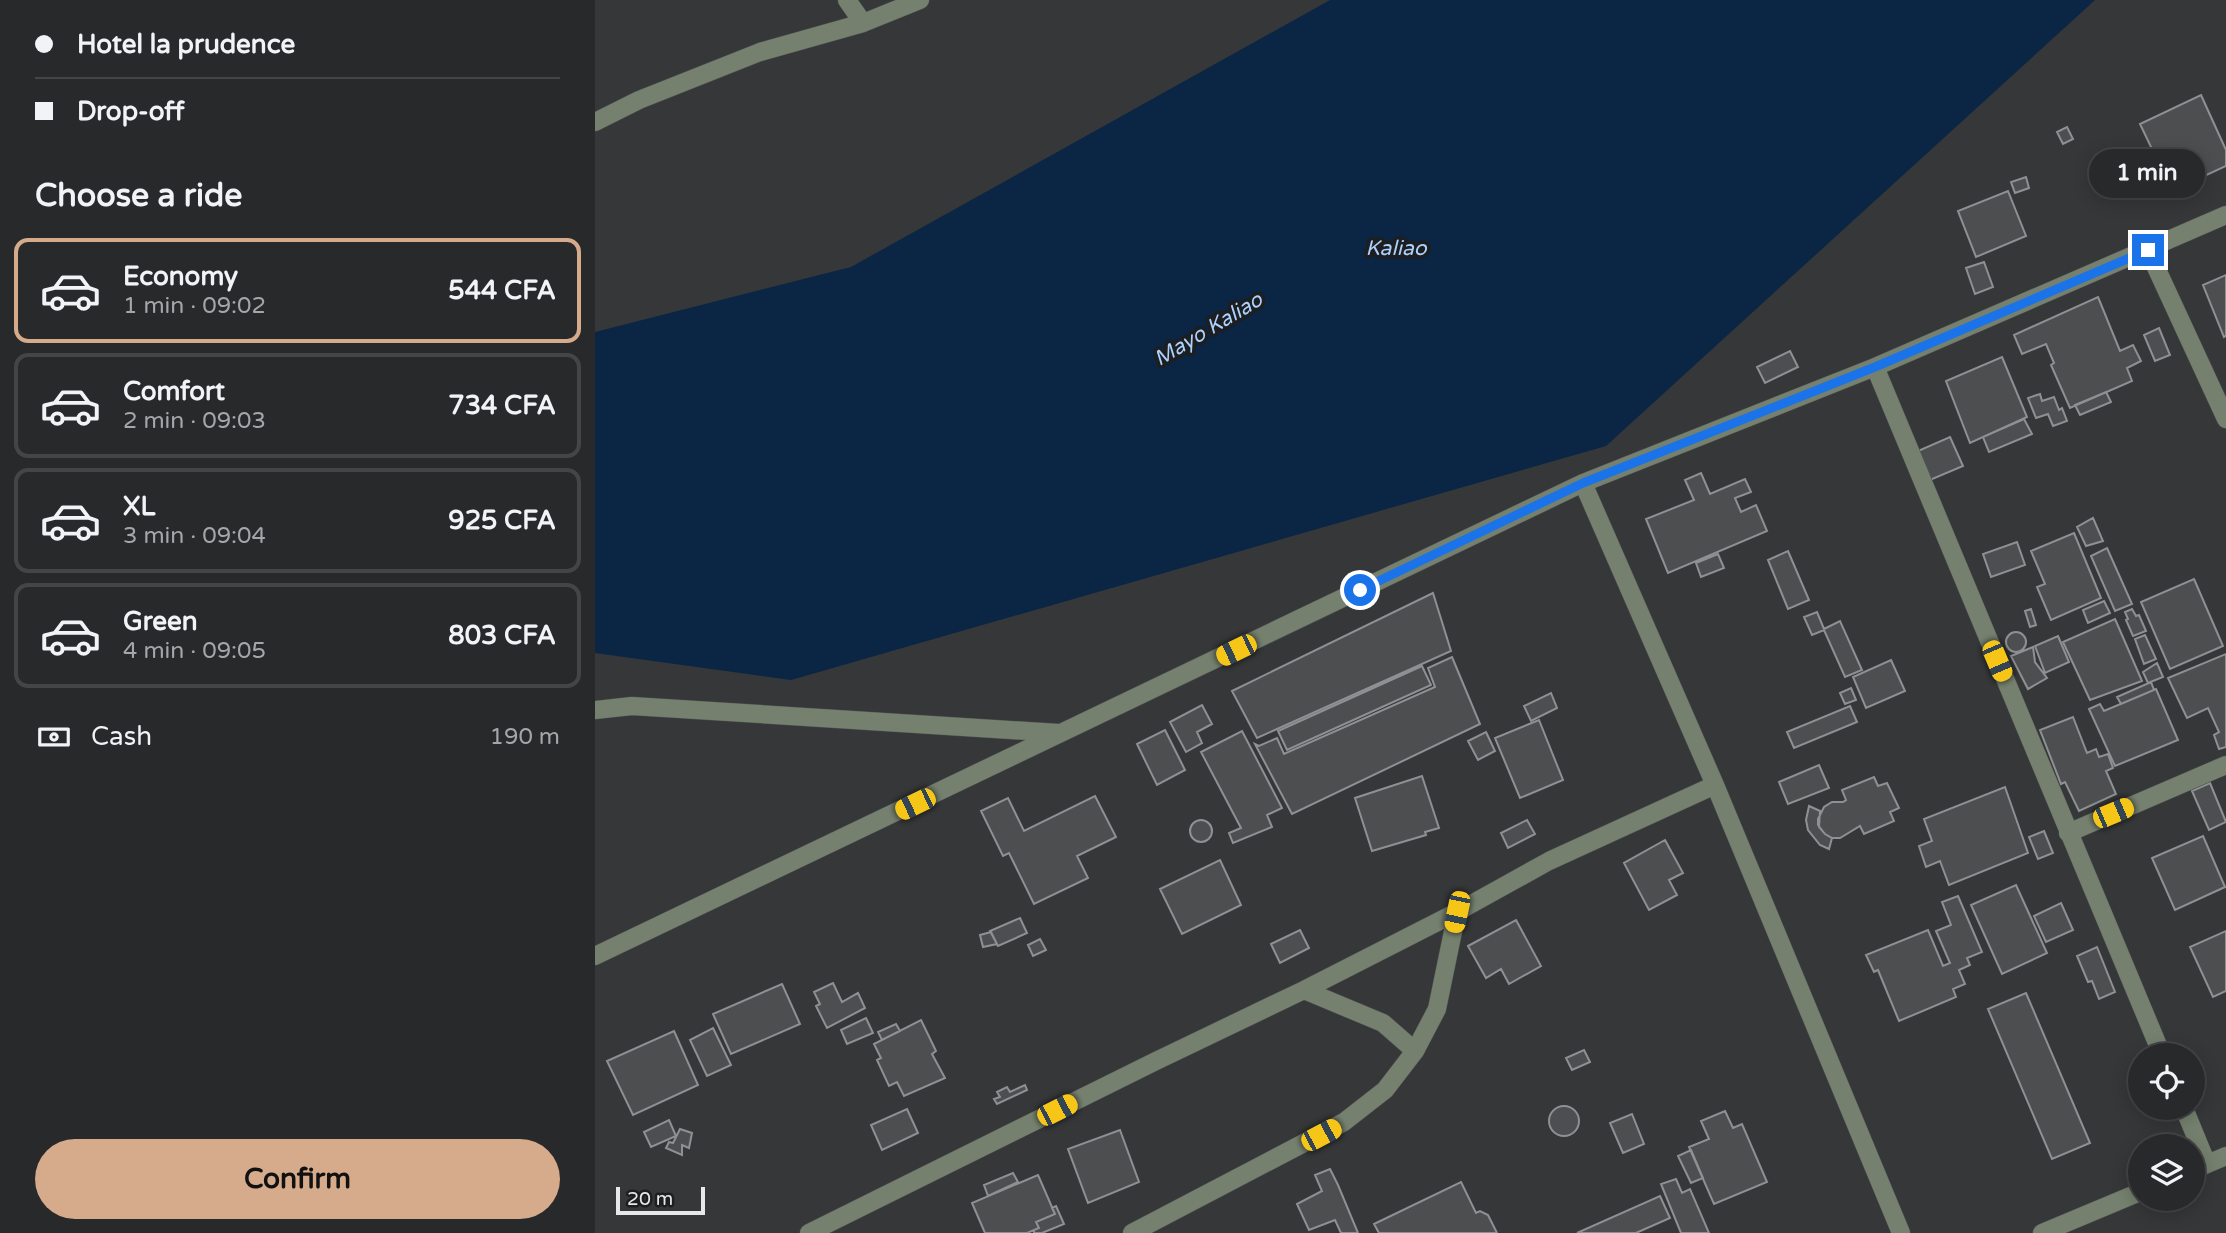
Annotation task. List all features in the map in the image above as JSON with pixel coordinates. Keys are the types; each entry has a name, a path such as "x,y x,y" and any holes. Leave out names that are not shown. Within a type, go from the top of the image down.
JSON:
{"street":[{"path":"847,0 863,23"},
{"path":"595,122 639,100 760,52 863,23 920,0"},
{"path":"595,956 1583,483 1875,367 2226,215"},
{"path":"2148,250 2226,419"},
{"path":"1875,367 2157,1043"},
{"path":"1583,483 1715,785 1901,1233"},
{"path":"595,710 632,706 1063,733"},
{"path":"2069,833 2226,765"},
{"path":"809,1233 1304,990 1457,912 1549,861 1715,785"},
{"path":"1132,1233 1344,1122 1385,1090 1415,1051 1437,1009 1457,912"},
{"path":"1304,990 1383,1023 1415,1051"},
{"path":"2205,1165 2226,1156"},
{"path":"2042,1233 2128,1197"}],"water":[{"name":"Kaliao","path":"1330,0 2095,0 1606,446 791,680 595,653 595,332 851,267"}],"building":[{"path":"2201,95 2226,150 2226,166 2172,191 2140,124"},
{"path":"2067,127 2073,139 2063,144 2057,132"},
{"path":"2026,177 2029,188 2015,193 2011,182"},
{"path":"2008,191 2026,236 1976,257 1958,211"},
{"path":"1984,262 1993,287 1975,294 1966,268"},
{"path":"2226,275 2226,336 2224,337 2203,285"},
{"path":"2098,297 2120,351 2133,345 2141,361 2127,368 2132,381 2070,408 2051,365 2054,363 2046,344 2022,354 2014,335"},
{"path":"2159,328 2170,355 2155,361 2144,335"},
{"path":"1790,351 1798,367 1765,383 1757,367"},
{"path":"2002,357 2027,417 1970,443 1946,381"},
{"path":"2106,392 2111,402 2080,415 2075,405"},
{"path":"2040,394 2042,401 2054,397 2067,421 2053,426 2048,414 2036,418 2028,398"},
{"path":"2024,419 2032,434 1989,452 1983,437"},
{"path":"1950,437 1963,466 1930,480 1918,451"},
{"path":"1701,473 1710,494 1745,479 1751,492 1735,498 1741,512 1756,505 1767,531 1668,573 1646,519 1694,500 1685,480"},
{"path":"2093,518 2103,541 2086,546 2077,527"},
{"path":"2074,533 2101,598 2051,620 2037,587 2045,584 2031,551"},
{"path":"2017,542 2025,565 1991,577 1983,554"},
{"path":"2107,548 2132,604 2115,611 2091,556"},
{"path":"1788,551 1809,600 1788,609 1768,560"},
{"path":"1718,554 1724,568 1701,577 1696,563"},
{"path":"2194,579 2223,646 2170,669 2141,602"},
{"path":"1433,593 1451,651 1257,738 1232,691"},
{"path":"2104,601 2110,613 2088,623 2083,610"},
{"path":"2031,609 2036,625 2030,627 2025,611"},
{"path":"2132,609 2136,616 2139,615 2146,631 2133,636 2125,612"},
{"path":"1817,612 1824,629 1840,621 1862,670 1845,677 1824,630 1812,635 1804,617"},
{"path":"2115,619 2142,681 2090,700 2063,642"},
{"path":"2016,632 2023,635 2026,642 2023,649 2016,652 2009,649 2006,642 2009,635"},
{"path":"2145,635 2156,659 2144,664 2135,639"},
{"path":"2058,636 2069,662 2045,673 2035,646"},
{"path":"2033,647 2035,662 2047,678 2028,689 2011,656"},
{"path":"2226,654 2226,747 2219,749 2214,735 2219,732 2208,708 2187,718 2168,678"},
{"path":"1452,657 1480,724 1292,814 1255,744 1259,746 1277,738 1284,754 1435,687 1428,668"},
{"path":"1891,660 1905,691 1866,708 1853,677"},
{"path":"2157,663 2163,677 2148,683 2143,672"},
{"path":"1422,666 1431,685 1287,750 1278,731"},
{"path":"2151,682 2154,690 2121,704 2117,697"},
{"path":"1851,688 1856,700 1845,704 1840,693"},
{"path":"2156,689 2178,740 2115,766 2089,709 2100,704 2104,711"},
{"path":"1551,693 1557,708 1531,721 1524,706"},
{"path":"1202,705 1212,724 1197,732 1202,743 1186,752 1170,722"},
{"path":"1850,706 1857,722 1794,748 1787,732"},
{"path":"2073,717 2087,753 2096,749 2099,757 2108,754 2113,768 2106,771 2116,794 2079,811 2065,782 2061,784 2040,730"},
{"path":"1539,720 1563,780 1520,798 1495,738"},
{"path":"1165,730 1185,770 1157,785 1137,744"},
{"path":"1242,731 1282,808 1267,815 1272,827 1233,843 1229,833 1241,828 1201,752"},
{"path":"1486,732 1495,751 1478,760 1468,741"},
{"path":"1819,765 1829,788 1788,804 1779,782"},
{"path":"1422,776 1439,828 1425,832 1426,835 1372,851 1355,798"},
{"path":"1874,777 1878,786 1887,783 1899,808 1890,812 1894,821 1864,834 1860,826 1840,838 1825,834 1818,825 1824,807 1832,802 1843,802 1846,800 1842,790"},
{"path":"2210,783 2226,822 2209,830 2192,791"},
{"path":"2005,787 2028,853 1949,885 1940,861 1926,867 1919,846 1932,841 1924,819"},
{"path":"1095,796 1116,837 1077,856 1088,878 1034,904 1009,853 1003,856 981,811 1008,798 1024,831"},
{"path":"1809,806 1820,811 1819,827 1832,838 1829,849 1820,845 1808,830 1806,820"},
{"path":"1201,820 1209,823 1212,831 1209,839 1201,842 1193,839 1190,831 1193,823"},
{"path":"1527,820 1535,834 1508,848 1501,833"},
{"path":"2044,831 2053,853 2038,859 2029,837"},
{"path":"2203,836 2225,887 2175,910 2152,858"},
{"path":"1665,840 1683,873 1669,880 1677,895 1649,910 1624,863"},
{"path":"1220,860 1241,905 1182,934 1160,889"},
{"path":"2016,885 2047,953 2002,974 1971,905"},
{"path":"1958,896 1982,952 1967,958 1970,965 1959,970 1965,984 1953,989 1956,997 1899,1021 1878,970 1874,972 1866,955 1928,930 1943,966 1950,963 1936,931 1951,925 1942,902"},
{"path":"2061,903 2073,930 2046,942 2034,916"},
{"path":"1020,918 1027,933 998,946 990,931"},
{"path":"1516,920 1541,966 1509,984 1501,969 1486,978 1468,946"},
{"path":"1300,930 1309,948 1280,963 1271,944"},
{"path":"2226,931 2226,991 2213,997 2190,947"},
{"path":"991,932 997,944 983,947 980,935"},
{"path":"1040,939 1046,950 1033,956 1028,945"},
{"path":"2097,947 2115,992 2099,999 2077,956"},
{"path":"833,983 842,1002 858,993 865,1008 827,1028 816,1006 820,1004 814,992"},
{"path":"782,984 800,1024 731,1054 713,1014"},
{"path":"2026,993 2090,1143 2052,1159 1988,1009"},
{"path":"866,1018 873,1033 847,1044 841,1030"},
{"path":"921,1020 936,1051 932,1054 945,1078 904,1096 897,1082 889,1086 877,1060 881,1058 874,1044"},
{"path":"896,1024 900,1031 882,1040 878,1032"},
{"path":"713,1028 731,1065 707,1076 690,1040"},
{"path":"674,1031 698,1085 633,1115 607,1061"},
{"path":"1584,1050 1590,1062 1572,1070 1566,1058"},
{"path":"1025,1085 1027,1090 997,1104 994,1099 1000,1097 997,1092 1007,1087 1010,1092"},
{"path":"1564,1106 1570,1107 1578,1115 1578,1127 1570,1135 1564,1136 1558,1135 1550,1127 1549,1121 1550,1115 1558,1107"},
{"path":"907,1109 918,1133 882,1150 871,1125"},
{"path":"1725,1111 1733,1128 1742,1124 1767,1182 1714,1204 1689,1147 1709,1139 1701,1121"},
{"path":"1632,1114 1644,1144 1623,1153 1610,1123"},
{"path":"669,1120 676,1136 651,1147 644,1132"},
{"path":"680,1129 692,1133 689,1148 682,1145 682,1155 666,1148 669,1142 673,1143"},
{"path":"1120,1130 1139,1182 1088,1203 1068,1149"},
{"path":"1691,1150 1703,1178 1691,1183 1678,1156"},
{"path":"1330,1169 1358,1233 1341,1233 1335,1220 1309,1230 1297,1204 1322,1191 1315,1175"},
{"path":"1013,1173 1018,1182 988,1196 984,1185"},
{"path":"1038,1175 1055,1214 1036,1222 1039,1228 1027,1233 985,1233 972,1203"},
{"path":"1676,1179 1682,1193 1690,1189 1709,1233 1681,1233 1661,1184"},
{"path":"1461,1182 1476,1213 1480,1211 1488,1215 1497,1233 1379,1233 1374,1224"},
{"path":"1660,1196 1670,1218 1636,1233 1577,1233"},
{"path":"1056,1206 1064,1224 1042,1233 1034,1233 1034,1230 1039,1228 1036,1222 1055,1214 1052,1208"}],"route":[{"path":"1360,590 1583,483 1875,367 2148,250"}],"water label":[{"name":"Mayo Kaliao","path":"1208,329"}]}
